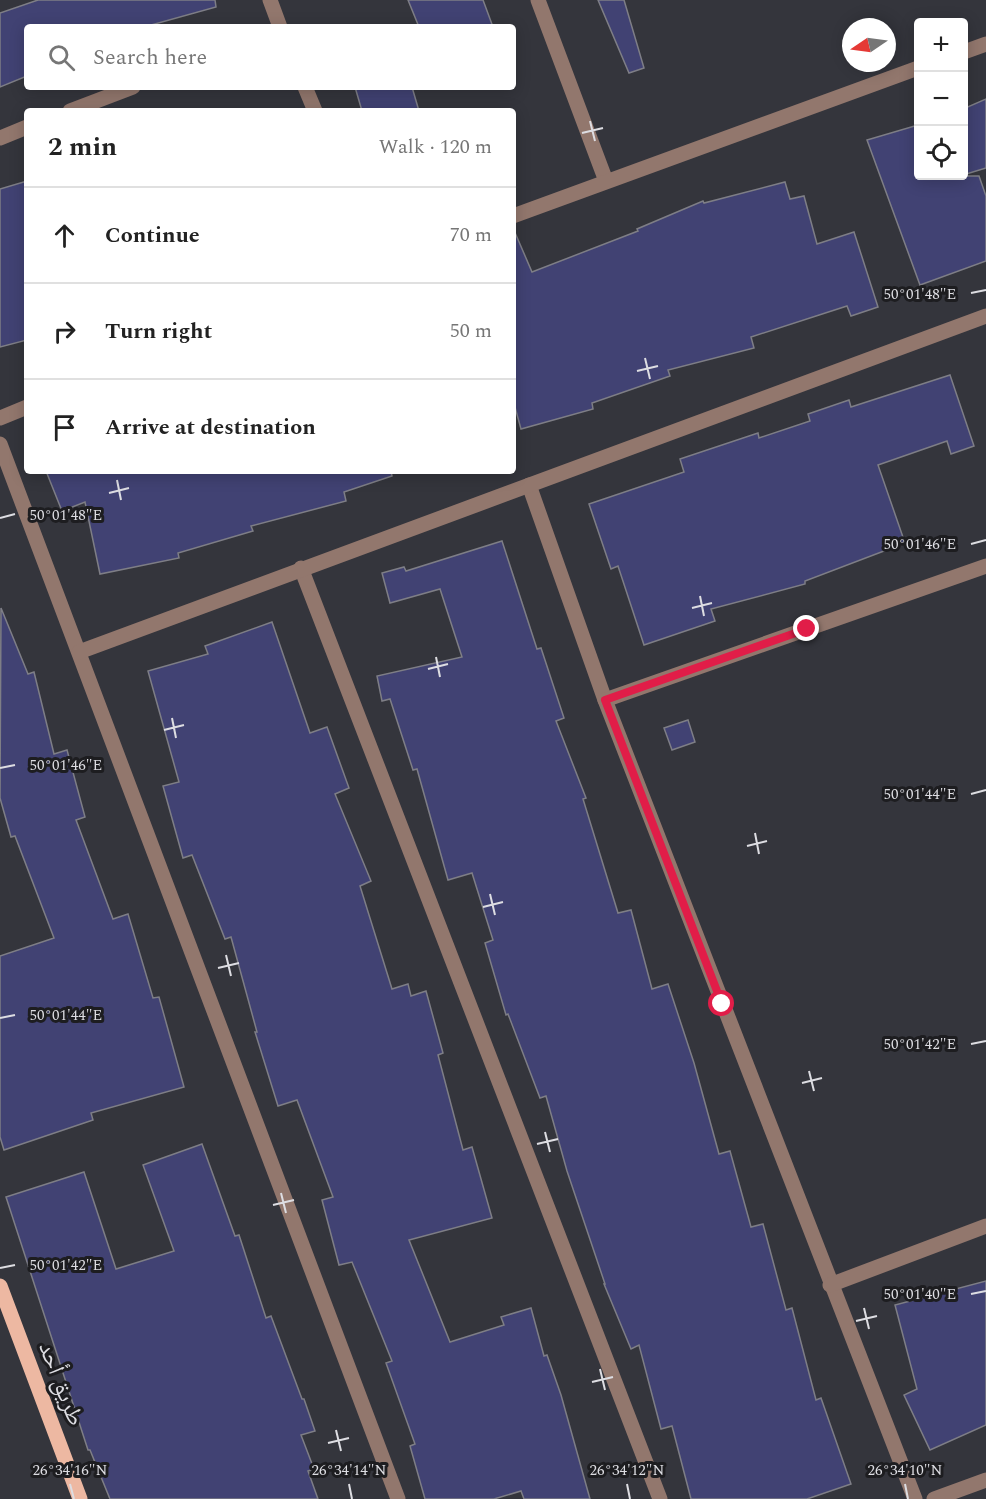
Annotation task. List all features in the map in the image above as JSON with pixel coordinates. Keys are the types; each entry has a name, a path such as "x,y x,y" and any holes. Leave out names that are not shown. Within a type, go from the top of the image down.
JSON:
{"main road":[{"name":"طريق أحد","path":"0,1286 80,1499"}],"street":[{"path":"270,0 279,24"},
{"path":"538,0 606,181"},
{"path":"968,50 986,44"},
{"path":"516,215 914,69"},
{"path":"78,108 125,90"},
{"path":"306,90 314,108"},
{"path":"0,138 24,128"},
{"path":"80,652 301,568 986,316"},
{"path":"0,418 24,408"},
{"path":"0,444 398,1499"},
{"path":"529,485 605,700 830,1285 915,1499"},
{"path":"605,700 986,566"},
{"path":"301,568 660,1499"},
{"path":"830,1285 986,1226"},
{"path":"934,1499 986,1480"}],"building":[{"path":"38,0 215,0 216,7 155,24 24,24 24,77 0,87 0,13"},
{"path":"408,0 483,0 492,24 418,24"},
{"path":"598,0 624,0 644,68 629,73"},
{"path":"356,90 413,90 418,108 361,108"},
{"path":"986,99 986,168 968,173 968,126 968,107"},
{"path":"914,126 914,180 968,180 968,176 979,176 986,196 986,261 920,285 867,140"},
{"path":"24,182 24,341 0,347 0,189"},
{"path":"785,182 790,199 804,196 817,244 854,232 878,307 851,316 847,306 751,337 754,348 668,370 670,376 592,403 593,409 521,429 516,411 516,235 532,272 638,231 637,229 703,201 704,203"},
{"path":"950,375 974,446 951,454 947,441 878,465 905,543 805,581 805,584 711,609 715,621 644,645 618,566 611,569 589,504 684,472 680,459 758,433 759,438 810,421 808,414 849,400 851,407"},
{"path":"47,474 392,474 392,476 344,492 346,501 251,526 253,531 178,553 179,558 100,574 85,502 62,511"},
{"path":"502,541 537,649 541,648 564,718 556,721 586,798 583,799 618,913 631,910 652,989 668,984 694,1063 719,1154 730,1151 751,1227 763,1224 786,1310 792,1308 816,1400 821,1398 851,1484 807,1499 691,1499 672,1426 661,1429 639,1345 631,1349 604,1284 567,1171 546,1096 540,1098 508,1014 506,1015 485,943 493,940 472,873 448,880 417,769 413,770 390,699 382,701 377,676 462,657 440,589 390,603 382,573 404,567 406,571"},
{"path":"1,608 28,674 34,672 54,754 67,750 85,817 76,820 113,919 128,914 153,998 159,997 184,1087 91,1113 93,1120 4,1150 0,1137 0,956 54,938 15,836 11,837 0,798"},
{"path":"272,622 310,733 327,727 349,788 335,794 371,881 360,886 392,989 408,984 411,996 426,991 443,1053 438,1055 463,1150 472,1147 492,1218 409,1240 450,1342 504,1325 501,1317 531,1308 544,1356 547,1355 561,1395 590,1499 524,1499 521,1491 494,1499 425,1499 410,1446 415,1444 386,1363 392,1361 352,1262 339,1265 322,1200 333,1197 297,1100 278,1106 255,1032 257,1032 231,937 225,939 192,855 183,858 163,786 179,782 148,671 208,654 205,646"},
{"path":"688,720 695,742 672,750 664,728"},
{"path":"202,1144 235,1236 239,1235 266,1318 271,1316 315,1431 301,1435 314,1469 308,1471 318,1499 110,1499 90,1450 88,1450 6,1197 84,1172 116,1269 174,1251 143,1165"},
{"path":"986,1281 986,1425 930,1450 904,1395 917,1389 895,1305"}],"route":[{"path":"722,1004 605,700 807,629"}]}
